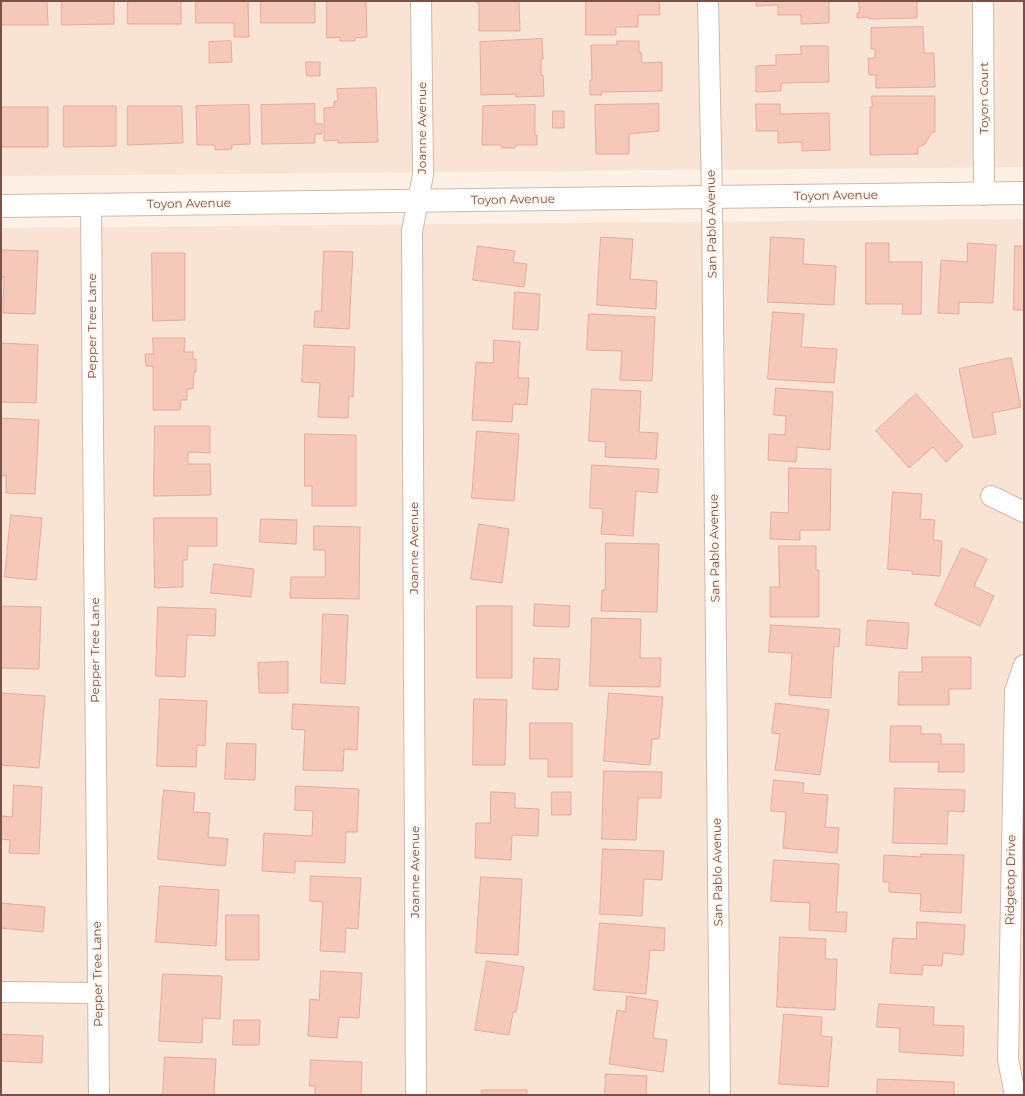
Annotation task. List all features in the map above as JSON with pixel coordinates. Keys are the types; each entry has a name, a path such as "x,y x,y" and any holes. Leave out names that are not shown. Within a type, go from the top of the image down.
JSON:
{"street":[{"name":"Joanne Avenue","path":"416,1095 412,231 423,175 421,1"},
{"name":"San Pablo Avenue","path":"708,1 712,198 720,1095"},
{"name":"Toyon Court","path":"983,1 984,195"},
{"name":"Toyon Avenue","path":"1,206 984,195 1024,193"},
{"name":"Pepper Tree Lane","path":"91,205 99,1095"},
{"path":"990,496 1024,512"},
{"name":"Ridgetop Drive","path":"1015,1095 1008,1059 1015,691 1024,665"},
{"path":"1,992 98,993"}],"shaded area":[{"path":"1,1 1024,1 1024,167 1,176"},
{"path":"1024,219 1024,1095 1,1095 1,228"}],"building":[{"path":"1,1 47,1 48,25 1,25"},
{"path":"62,1 114,1 114,24 62,25"},
{"path":"128,1 181,1 181,24 128,24"},
{"path":"196,1 248,1 249,37 234,37 234,23 196,23"},
{"path":"261,1 315,1 315,23 261,23"},
{"path":"327,1 366,1 367,37 355,38 355,41 340,41 340,37 327,38"},
{"path":"476,1 519,1 520,31 479,31 479,3"},
{"path":"586,1 659,1 660,15 638,15 638,27 616,27 616,35 586,35"},
{"path":"757,1 829,1 829,23 801,24 801,15 778,15 778,5 757,6"},
{"path":"859,1 917,1 917,18 857,18 857,13 859,13"},
{"path":"923,27 924,53 934,53 935,87 876,88 876,75 869,75 868,58 875,58 875,49 871,49 871,28"},
{"path":"542,39 543,59 541,59 541,75 543,75 544,96 516,97 516,94 481,95 480,42"},
{"path":"231,41 232,62 209,63 209,42"},
{"path":"617,41 639,41 639,53 641,52 642,63 662,62 662,91 601,92 602,95 590,95 590,80 592,80 591,45 617,45"},
{"path":"801,46 828,46 829,82 781,83 781,91 756,92 756,66 776,65 776,55 801,54"},
{"path":"306,62 320,62 320,76 307,76"},
{"path":"376,88 378,142 338,143 338,140 324,141 324,108 334,107 334,101 338,101 337,89"},
{"path":"872,96 935,96 935,132 932,132 925,144 918,147 918,154 870,155 870,107 872,107"},
{"path":"315,104 315,124 322,124 322,134 315,134 315,143 262,144 261,105"},
{"path":"659,104 659,131 629,134 629,154 596,154 595,105"},
{"path":"756,104 780,104 780,114 829,113 830,150 802,151 802,142 778,143 778,131 757,131"},
{"path":"249,105 250,144 232,145 232,149 215,150 215,145 197,145 196,106"},
{"path":"535,105 535,135 537,135 537,145 516,145 515,148 502,148 501,145 482,145 483,106"},
{"path":"64,106 116,106 116,146 64,147"},
{"path":"128,106 182,106 183,143 128,145"},
{"path":"1,107 48,107 48,147 1,147"},
{"path":"553,111 564,111 564,128 553,128"},
{"path":"601,237 633,239 630,279 657,281 656,309 597,305"},
{"path":"771,237 804,239 803,264 836,266 834,305 768,302"},
{"path":"866,243 889,243 889,262 922,262 921,314 902,314 903,304 866,304"},
{"path":"968,243 996,245 993,303 959,302 959,314 938,313 941,260 967,262"},
{"path":"478,246 515,251 513,262 527,264 524,287 473,280"},
{"path":"1015,246 1024,246 1024,310 1014,310"},
{"path":"1,250 38,251 35,314 3,313 4,277 1,277"},
{"path":"324,251 353,252 349,329 314,327 315,311 321,311"},
{"path":"152,253 185,253 185,320 153,321"},
{"path":"515,292 540,294 538,330 513,329"},
{"path":"773,312 804,314 801,347 837,349 834,383 768,379"},
{"path":"589,314 655,317 652,381 620,380 622,351 587,350"},
{"path":"153,338 185,338 184,352 193,352 193,359 196,359 196,372 194,372 193,389 187,389 187,400 181,400 180,410 153,410 153,366 146,366 145,354 153,354"},
{"path":"494,340 520,342 518,378 529,378 527,405 513,404 512,422 472,420 476,362 493,363"},
{"path":"1,343 38,345 36,403 1,402"},
{"path":"304,345 355,347 353,397 349,396 348,418 318,417 320,383 302,382"},
{"path":"1011,358 1021,407 992,413 996,434 973,438 959,369"},
{"path":"776,388 833,392 830,450 797,447 796,462 768,460 769,434 785,435 786,416 774,415"},
{"path":"592,389 641,391 639,432 658,433 656,459 605,457 606,442 589,441"},
{"path":"916,394 963,446 946,462 933,447 909,468 876,431"},
{"path":"1,418 39,420 35,494 6,493 6,476 1,475"},
{"path":"155,426 210,426 210,453 188,452 188,464 210,464 211,495 154,496"},
{"path":"477,431 519,434 514,501 472,498"},
{"path":"305,434 356,435 356,506 312,506 312,486 305,486"},
{"path":"592,465 659,469 657,493 636,491 633,536 601,534 603,509 590,508"},
{"path":"789,468 831,469 830,530 800,530 800,540 770,539 771,512 788,513"},
{"path":"893,492 922,494 920,519 935,520 933,540 942,541 940,576 912,574 912,571 888,569"},
{"path":"11,515 42,518 36,580 5,577"},
{"path":"154,518 217,518 217,546 188,546 187,560 183,560 183,587 155,588"},
{"path":"261,519 297,520 296,544 260,542"},
{"path":"479,524 509,529 502,583 471,579"},
{"path":"314,526 360,527 359,599 290,598 291,577 325,577 325,550 314,550"},
{"path":"606,543 659,544 657,612 601,611 602,590 605,590"},
{"path":"779,546 816,546 816,570 819,570 819,617 770,617 770,587 779,587"},
{"path":"962,548 987,559 974,586 994,596 980,626 935,605"},
{"path":"214,564 254,569 251,597 211,593"},
{"path":"535,604 570,606 569,627 534,626"},
{"path":"1,606 41,607 39,669 1,668"},
{"path":"477,606 512,606 512,678 477,678"},
{"path":"158,607 216,609 215,636 187,635 185,677 156,676"},
{"path":"323,614 348,615 345,684 321,683"},
{"path":"592,618 641,619 640,658 661,658 660,687 590,686"},
{"path":"868,620 909,623 907,649 866,645"},
{"path":"771,625 840,629 839,647 834,646 831,698 789,695 792,653 769,652"},
{"path":"922,657 971,657 971,689 949,689 949,705 898,705 899,672 922,672"},
{"path":"534,658 560,659 558,690 533,689"},
{"path":"288,662 288,693 259,693 258,663"},
{"path":"1,693 45,696 39,768 1,765"},
{"path":"609,693 663,697 659,739 652,739 650,765 604,761"},
{"path":"160,699 207,701 205,746 197,745 196,767 157,766"},
{"path":"474,699 507,700 505,765 473,765"},
{"path":"776,703 829,710 820,775 775,770 780,734 772,733"},
{"path":"293,704 359,707 357,750 344,749 343,771 303,770 305,730 292,729"},
{"path":"530,723 572,723 572,777 548,777 548,759 530,759"},
{"path":"891,726 921,726 921,734 941,734 941,744 964,744 964,772 938,772 939,762 890,762"},
{"path":"227,743 256,744 255,780 225,779"},
{"path":"604,771 662,772 661,798 638,798 636,840 602,839"},
{"path":"774,780 804,783 803,793 828,795 825,827 839,828 837,853 783,848 786,812 771,811"},
{"path":"14,785 42,787 39,854 9,853 10,840 1,839 1,816 12,817"},
{"path":"296,786 359,789 357,832 346,832 345,863 295,861 295,873 262,871 264,833 312,836 313,811 295,810"},
{"path":"895,788 965,790 964,812 948,811 947,844 893,843"},
{"path":"164,790 195,793 193,812 210,813 208,837 228,839 225,866 158,859"},
{"path":"491,792 515,793 515,808 539,809 538,836 512,835 511,860 475,858 476,823 490,823"},
{"path":"552,792 571,792 571,815 552,815"},
{"path":"603,849 664,851 662,880 644,879 642,916 600,914"},
{"path":"921,854 964,855 961,913 920,911 921,894 889,892 889,882 883,882 884,855 921,857"},
{"path":"774,860 839,864 836,912 847,912 846,932 809,930 810,903 771,901"},
{"path":"311,876 361,878 358,929 346,928 345,952 320,951 323,902 310,901"},
{"path":"481,877 522,879 518,955 476,953"},
{"path":"160,886 219,890 216,946 156,942"},
{"path":"1,903 45,907 43,932 1,928"},
{"path":"226,915 259,915 259,960 226,960"},
{"path":"917,922 965,925 963,955 943,953 942,966 923,965 922,975 890,973 893,938 916,939"},
{"path":"600,923 665,928 664,951 650,950 646,994 594,990"},
{"path":"780,937 826,939 825,959 837,959 835,1010 777,1007"},
{"path":"487,961 524,967 516,1012 513,1012 509,1035 475,1030"},
{"path":"321,971 362,973 359,1018 339,1017 337,1038 308,1036 310,999 319,1000"},
{"path":"163,974 222,976 220,1019 203,1018 202,1043 159,1041"},
{"path":"627,996 658,1001 653,1038 667,1040 663,1072 609,1064 617,1010 625,1012"},
{"path":"879,1004 934,1007 933,1025 964,1026 963,1056 899,1052 900,1028 877,1027"},
{"path":"784,1014 822,1017 821,1036 832,1037 828,1087 779,1084"},
{"path":"234,1020 260,1020 259,1045 233,1045"},
{"path":"1,1034 43,1036 42,1063 1,1061"},
{"path":"165,1057 216,1059 214,1095 163,1095"},
{"path":"311,1060 362,1062 361,1095 315,1095 315,1086 310,1086"},
{"path":"606,1074 647,1076 646,1095 605,1095"},
{"path":"878,1079 954,1082 954,1095 877,1095"},
{"path":"482,1090 527,1090 527,1095 482,1095"}]}
